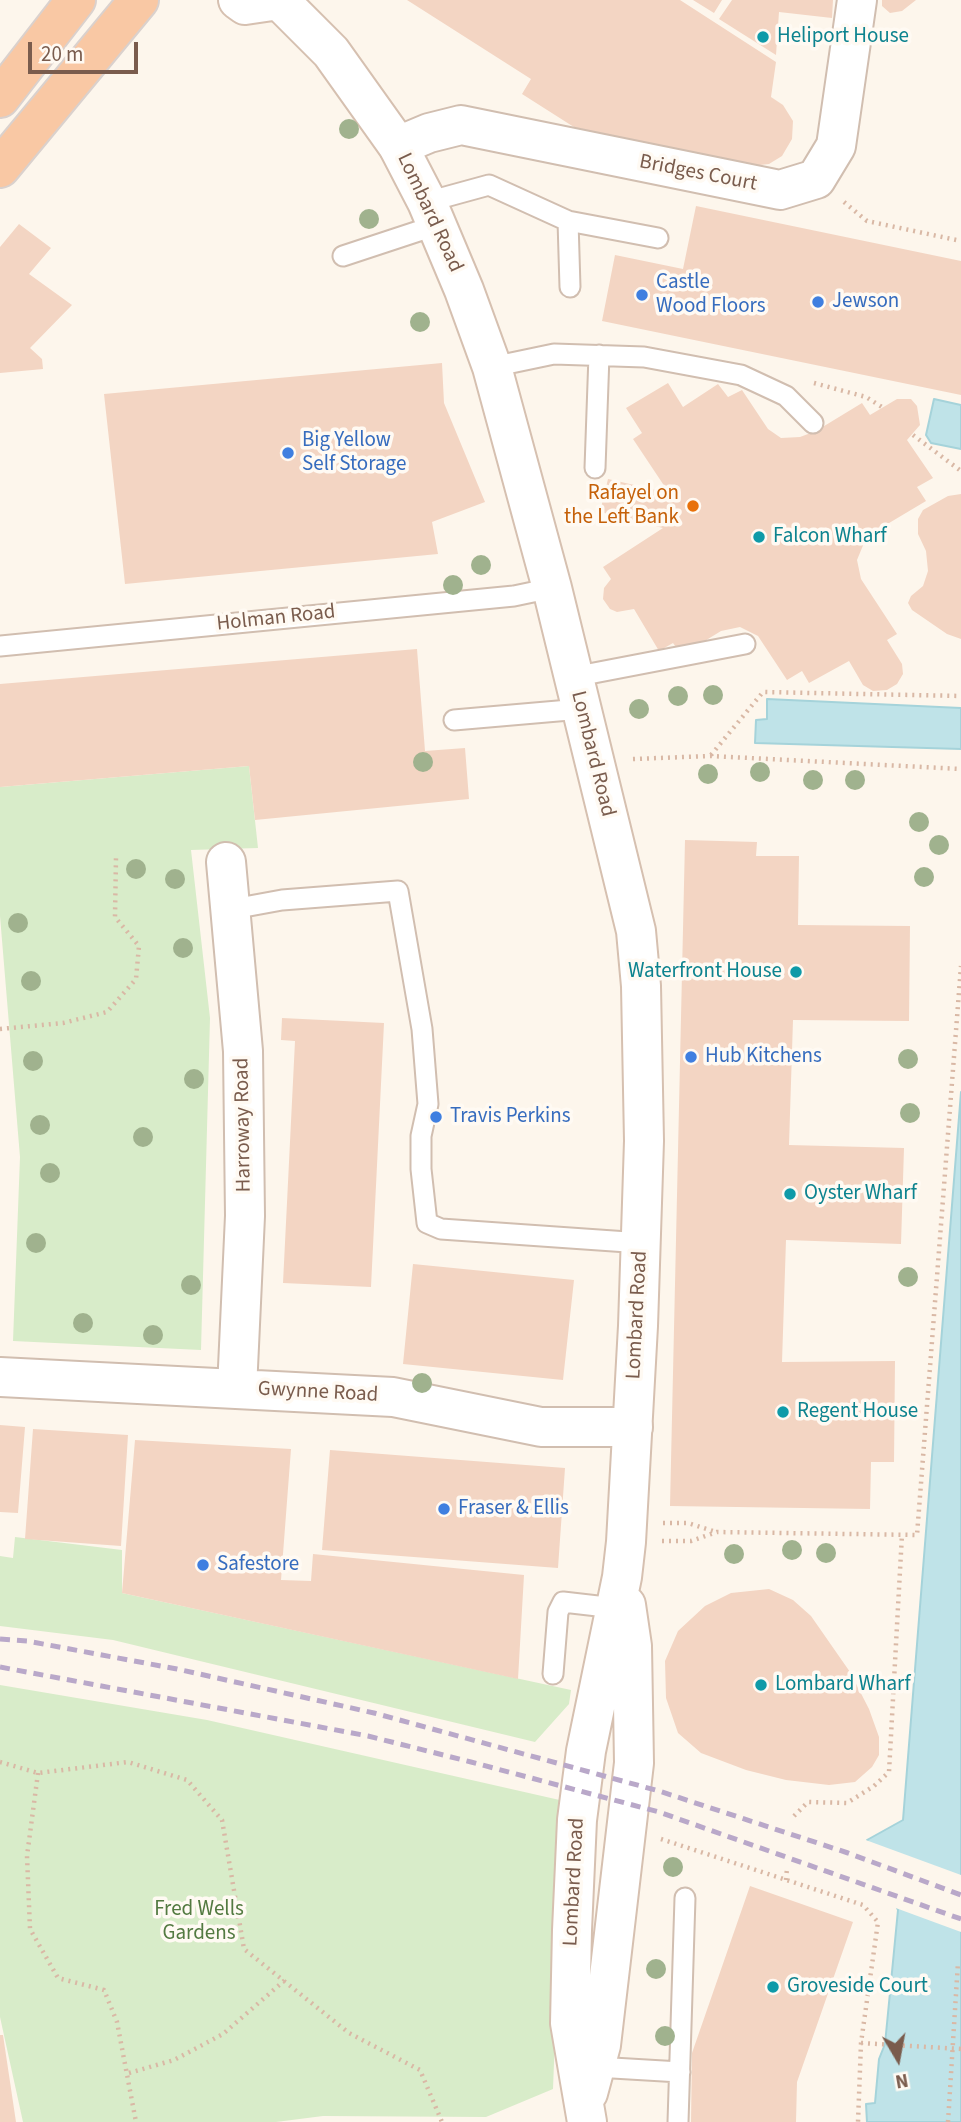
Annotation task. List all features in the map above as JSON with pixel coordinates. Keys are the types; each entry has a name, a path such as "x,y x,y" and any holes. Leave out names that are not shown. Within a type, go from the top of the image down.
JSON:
{"highway":[{"path":"0,98 75,0"},
{"path":"0,168 139,0"}],"main road":[{"name":"Lombard Road","path":"238,0 245,5 279,0 331,52 398,146 432,214 492,367 552,588 636,932 642,1024 642,1243 633,1427 621,1576 586,1751 577,1820 570,2023 586,2114"},
{"path":"817,180 836,146 857,0"},
{"name":"Bridges Court","path":"398,146 429,133 461,125 780,190 817,180"},
{"name":"Harroway Road","path":"226,862 233,909 243,1051 245,1216 237,1389"},
{"name":"Gwynne Road","path":"0,1377 393,1397 541,1427 633,1427"},
{"name":"Lombard Road","path":"586,2114 596,2067 634,1763 632,1646 621,1576"}],"lane":[{"path":"343,256 489,185 568,221 658,238"},
{"path":"568,221 570,287"},
{"path":"492,367 554,354 644,356 741,375 786,396 813,423"},
{"path":"595,468 599,355"},
{"name":"Holman Road","path":"0,646 514,596 552,588"},
{"path":"454,720 577,693 745,644"},
{"path":"233,909 282,900 398,891 422,1029 428,1104 421,1136 421,1168 427,1223 441,1229 642,1243"},
{"path":"552,1674 558,1612 564,1602 621,1576"},
{"path":"678,2122 685,1898"},
{"path":"596,2067 680,2072"}],"path":[{"path":"817,180 867,221 961,241"},
{"path":"913,435 961,471"},
{"path":"711,755 764,692 961,696"},
{"path":"593,761 711,755 961,769"},
{"path":"0,1029 63,1023 107,1012 136,979 139,946 115,917 116,857"},
{"path":"688,1523 717,1532 917,1535 961,966"},
{"path":"621,1576 691,1541 717,1532"},
{"path":"794,1816 808,1802 847,1802 874,1786 889,1772 902,1534"},
{"path":"0,1762 38,1773 128,1762 187,1780 222,1820 244,1948 349,2033 420,2070 442,2122"},
{"path":"38,1773 27,1856 30,1929 58,1978 104,1990 117,2022 129,2073 135,2122"},
{"path":"626,1828 863,1905 878,1922 861,2043 858,2122"},
{"path":"786,1880 787,1868"},
{"path":"948,2122 958,1962"},
{"path":"129,2073 174,2060 223,2034 285,1980"},
{"path":"861,2043 961,2049"}],"green space":[{"path":"249,766 258,848 191,850 210,1018 201,1350 13,1341 20,1157 0,916 0,787"},
{"path":"15,1537 122,1550 122,1593 571,1690 569,1704 535,1742 113,1640 0,1626 0,1556 13,1558"},
{"name":"Fred Wells Gardens","path":"0,1685 207,1720 564,1801 553,2089 486,2117 323,2116 276,2122 23,2122 0,2017"}],"water":[{"path":"934,399 961,405 961,449 931,443 926,435"},
{"path":"767,699 961,708 961,749 755,743 756,720 767,719"},
{"path":"961,1092 961,2122 867,2122 866,2104 875,2103 879,2059 885,2044 898,1910 867,1840 903,1820"}],"pier":[{"path":"863,1839 961,1875 961,1932 893,1907"}],"building":[{"path":"407,0 680,0 776,62 771,97 783,105 793,121 792,139 782,156 769,164 751,166 577,129 522,94 531,79"},
{"path":"693,0 722,0 714,13"},
{"name":"Heliport House","path":"732,0 833,0 832,18 779,12 776,55 719,19"},
{"path":"882,0 916,0 902,11 890,13 882,6"},
{"name":"Jewson","path":"696,206 961,261 961,395 602,321 615,255 683,269"},
{"path":"19,224 51,248 29,274 72,305 30,348 42,359 43,369 0,373 0,247"},
{"name":"Big Yellow Self Storage","path":"442,363 444,403 485,502 432,522 438,554 125,584 104,394"},
{"name":"Falcon Wharf","path":"668,383 683,407 718,384 728,397 742,390 768,429 781,438 800,437 816,431 862,403 870,415 897,399 911,399 917,406 920,425 907,440 933,478 917,487 926,501 874,532 864,543 857,560 861,579 897,634 887,640 902,664 903,674 897,684 887,690 873,691 863,685 849,661 809,683 802,671 787,680 758,636 740,627 721,631 682,655 673,643 659,651 634,609 617,612 610,609 603,599 604,588 611,579 603,567 663,528 600,512 608,479 669,493 633,439 642,433 626,408"},
{"path":"961,494 961,639 947,634 912,610 908,603 911,596 923,586 928,571 926,551 918,534 918,519 923,510 948,496"},
{"path":"417,649 425,751 465,748 469,799 255,820 249,766 0,787 0,684"},
{"path":"685,840 757,842 756,856 799,856 798,925 910,926 909,1021 793,1020 789,1145 904,1148 901,1244 786,1240 782,1362 895,1361 894,1462 871,1462 870,1509 670,1506"},
{"path":"282,1018 384,1023 371,1287 283,1283 295,1041 281,1040"},
{"path":"413,1264 574,1280 563,1380 403,1364"},
{"path":"0,1425 25,1427 18,1513 0,1512"},
{"path":"33,1429 128,1435 121,1546 25,1539"},
{"name":"Safestore","path":"135,1440 291,1449 281,1580 311,1581 313,1554 524,1575 518,1679 122,1593"},
{"name":"Fraser & Ellis","path":"330,1450 565,1468 558,1568 322,1550"},
{"name":"Lombard Wharf","path":"769,1589 793,1600 811,1616 850,1672 869,1709 879,1737 879,1755 872,1767 855,1782 829,1785 786,1780 746,1770 701,1753 678,1733 666,1698 665,1661 678,1631 705,1606 731,1593"},
{"name":"Groveside Court","path":"750,1886 853,1922 797,2082 796,2122 691,2122 692,2053"},
{"path":"0,2035 3,2035 16,2122 0,2122"}],"railway":[{"path":"0,1639 27,1641 177,1669 374,1713 659,1791 848,1853 961,1895"},
{"path":"0,1667 368,1736 471,1762 659,1812 961,1919"}],"place":[{"name":"Heliport House","path":"763,37"},
{"name":"Castle Wood Floors","path":"642,295"},
{"name":"Jewson","path":"818,302"},
{"name":"Big Yellow Self Storage","path":"288,453"},
{"name":"Rafayel on the Left Bank","path":"693,506"},
{"name":"Falcon Wharf","path":"759,537"},
{"name":"Waterfront House","path":"796,972"},
{"name":"Hub Kitchens","path":"691,1057"},
{"name":"Travis Perkins","path":"436,1117"},
{"name":"Oyster Wharf","path":"790,1194"},
{"name":"Regent House","path":"783,1412"},
{"name":"Fraser & Ellis","path":"444,1509"},
{"name":"Safestore","path":"203,1565"},
{"name":"Lombard Wharf","path":"761,1685"},
{"name":"Groveside Court","path":"773,1987"}]}
